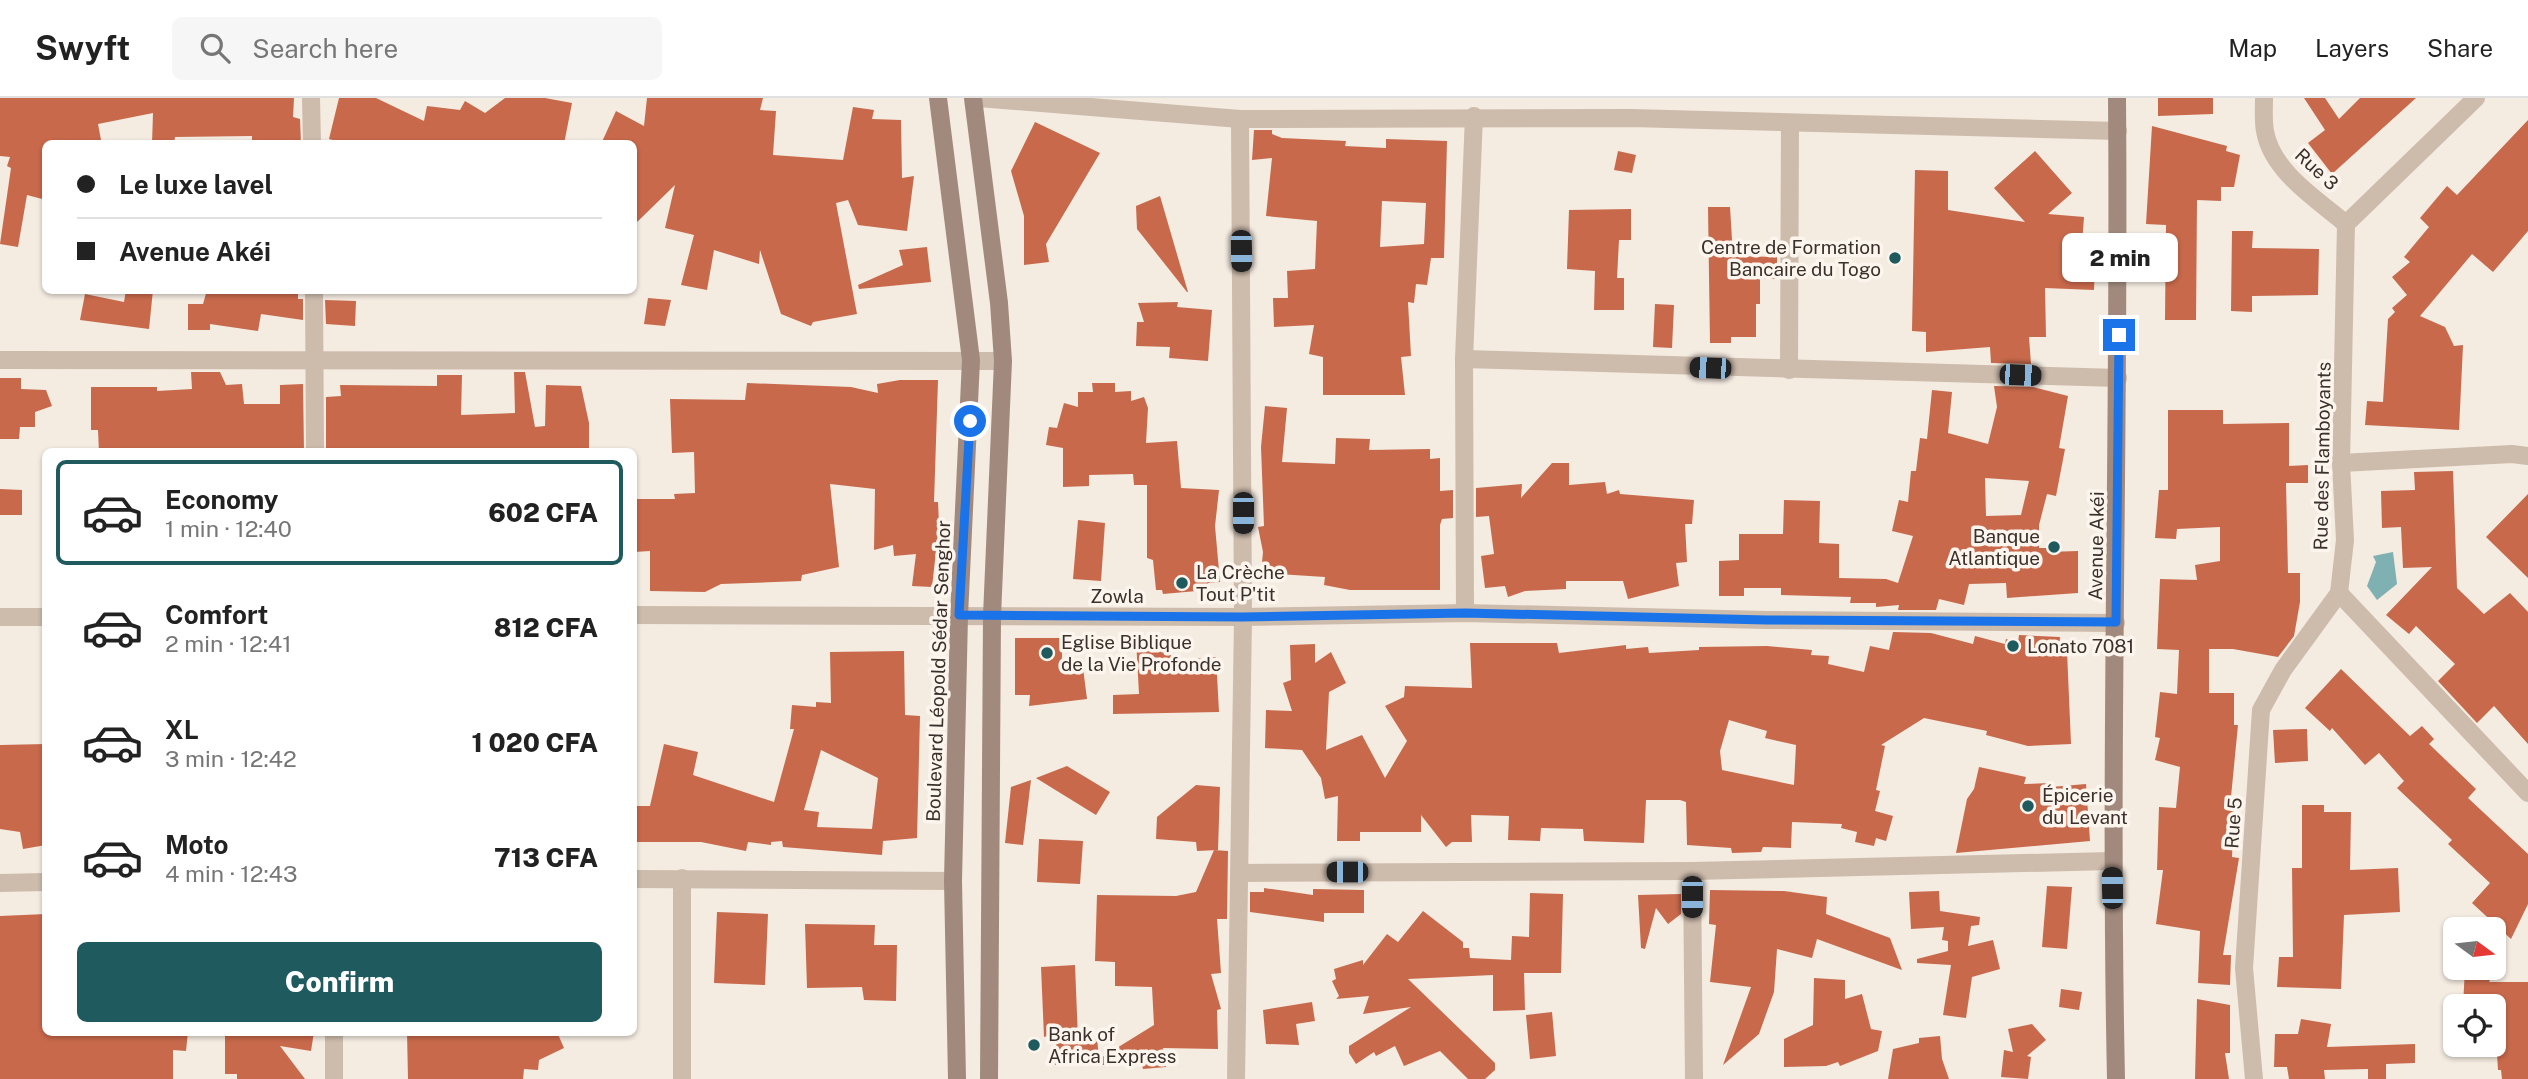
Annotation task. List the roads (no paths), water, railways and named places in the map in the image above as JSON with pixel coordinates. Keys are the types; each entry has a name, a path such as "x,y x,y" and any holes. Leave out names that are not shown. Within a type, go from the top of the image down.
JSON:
{"main road":[{"name":"Boulevard Léopold Sédar Senghor","path":"938,98 971,360 959,615 953,881 957,1079"},
{"path":"973,98 999,303 1003,360 992,616 989,1079"},
{"name":"Avenue Akéi","path":"2116,1079 2111,861 2116,622 2118,98"}],"street":[{"path":"311,98 312,140"},
{"path":"979,98 1158,106 1240,119 1474,116 2118,131"},
{"name":"Rue 3","path":"2264,98 2265,132 2274,157 2292,177 2346,224"},
{"path":"2346,224 2476,98"},
{"path":"1465,613 1464,359 1474,116"},
{"path":"1236,1079 1242,617 1240,119"},
{"path":"1789,370 1790,123"},
{"name":"Rue des Flamboyants","path":"2339,593 2345,540 2341,463 2346,224"},
{"path":"314,294 315,448"},
{"path":"1464,359 2118,378"},
{"path":"0,360 1003,360"},
{"path":"2341,463 2512,454 2528,456"},
{"path":"2339,593 2528,793"},
{"name":"Rue 5","path":"2254,1079 2244,968 2261,710 2276,681 2339,593"},
{"name":"Zowla","path":"637,615 1242,617 1465,613 1767,620 2116,622"},
{"path":"0,617 42,617"},
{"path":"1240,873 1692,871 2111,861"},
{"path":"1692,871 1694,1079"},
{"path":"682,878 682,1079"},
{"path":"637,879 953,881"},
{"path":"0,883 42,882"},
{"path":"334,1036 334,1079"}],"water":[{"path":"2393,552 2397,584 2377,600 2367,586 2376,562 2373,556"}],"place":[{"name":"Centre de Formation Bancaire du Togo","path":"1895,258"},
{"name":"Banque Atlantique","path":"2054,547"},
{"name":"La Crèche Tout P'tit","path":"1182,583"},
{"name":"Lonato 7081","path":"2013,646"},
{"name":"Eglise Biblique de la Vie Profonde","path":"1047,653"},
{"name":"Épicerie du Levant","path":"2028,806"},
{"name":"Bank of Africa Express","path":"1034,1045"}]}
